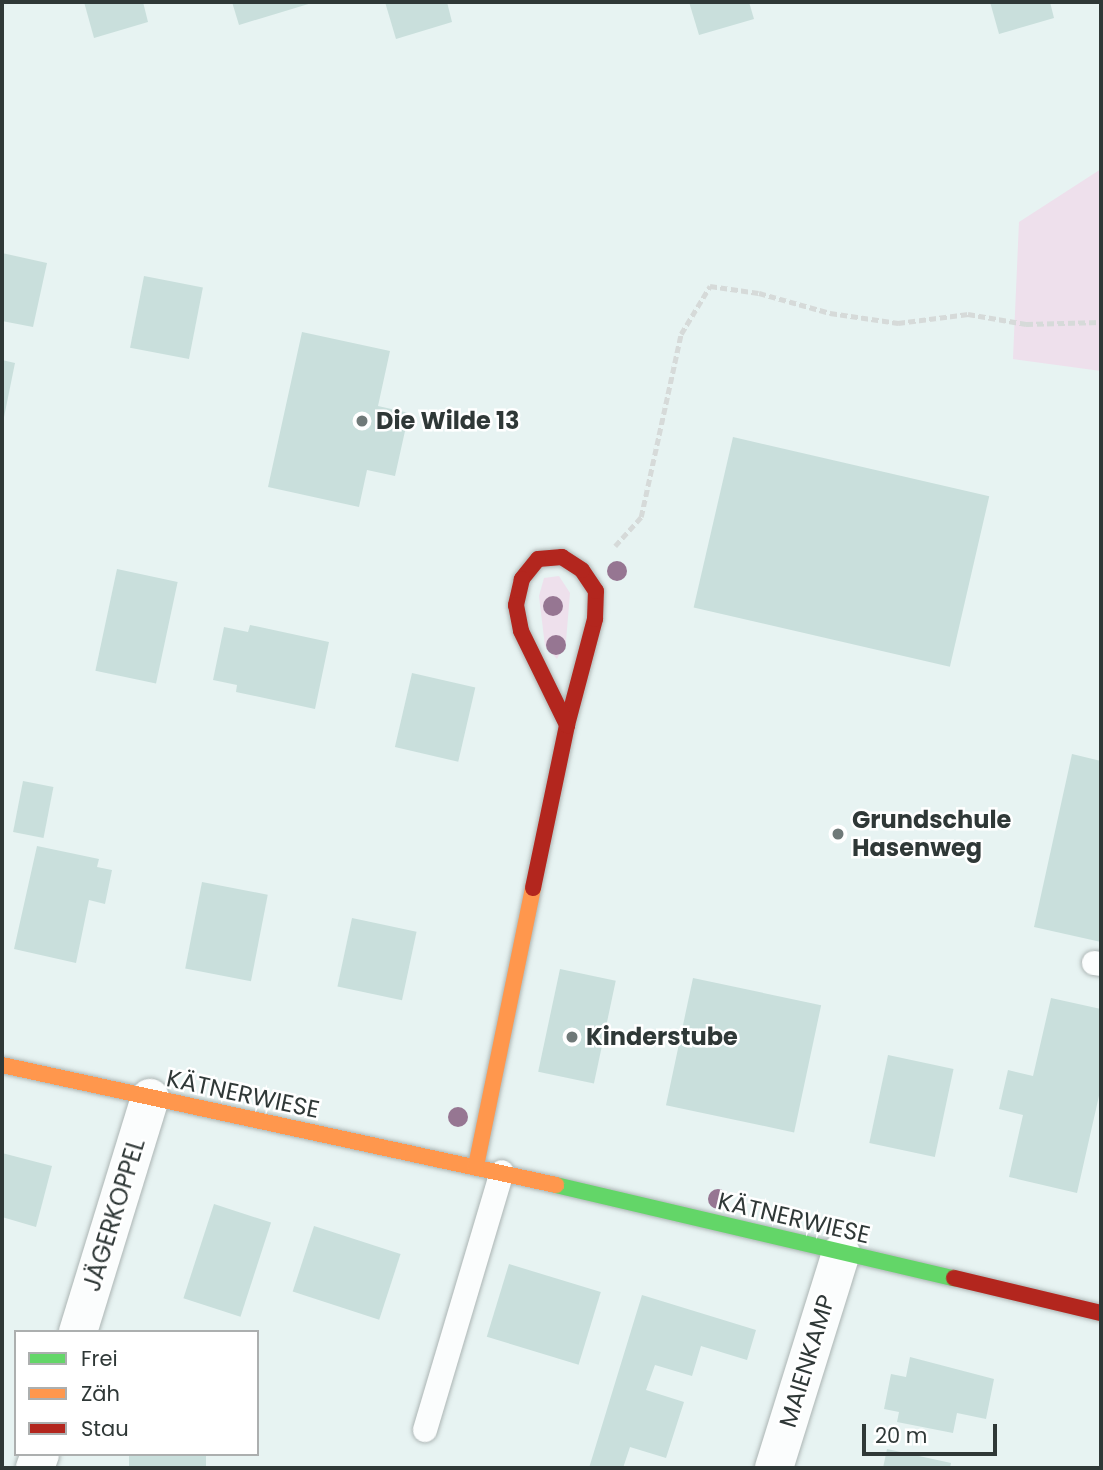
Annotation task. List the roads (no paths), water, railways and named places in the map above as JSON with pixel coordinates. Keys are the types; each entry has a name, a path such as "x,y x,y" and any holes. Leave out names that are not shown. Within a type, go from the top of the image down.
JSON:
{"street":[{"path":"476,1166 567,726 595,619 596,590 582,570 562,557 538,559 522,579 516,605 521,631 567,726"},
{"name":"KÄTNERWIESE","path":"2,1065 476,1166 1101,1313"},
{"name":"JÄGERKOPPEL","path":"79,1330 150,1098"},
{"name":"MAIENKAMP","path":"774,1468 841,1253"}],"lane":[{"path":"425,1430 502,1172"}],"place":[{"name":"Die Wilde 13","path":"362,421"},
{"name":"Grundschule Hasenweg","path":"838,834"},
{"name":"Kinderstube","path":"572,1037"}]}
